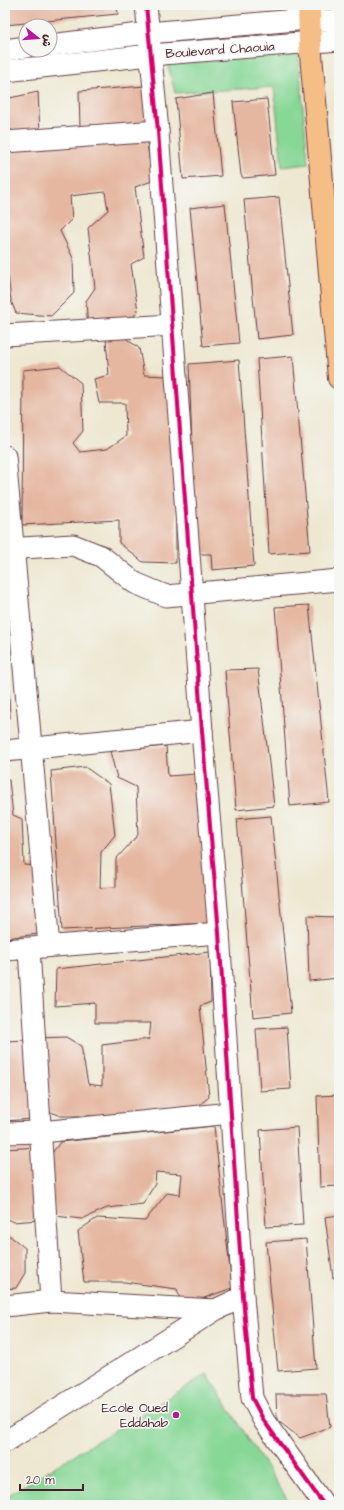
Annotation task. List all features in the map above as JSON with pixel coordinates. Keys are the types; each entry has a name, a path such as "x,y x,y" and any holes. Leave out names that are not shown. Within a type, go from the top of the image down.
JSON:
{"main road":[{"path":"309,12 310,43 339,378"}],"street":[{"path":"146,5 158,131 191,593 219,934 243,1297 254,1403 264,1421 324,1505"},
{"name":"Boulevard Chaouia","path":"58,44 309,12 339,21"},
{"name":"Boulevard Chaouia","path":"5,71 150,55 339,40"},
{"path":"5,50 18,48"},
{"path":"5,142 158,131"},
{"path":"5,335 172,325"},
{"path":"5,456 9,548 30,748 39,948 41,1132 51,1301"},
{"path":"9,548 73,545 101,556 134,583 166,596 339,580"},
{"path":"5,751 202,731"},
{"path":"5,950 219,934"},
{"path":"5,1133 41,1132 230,1113"},
{"path":"5,1442 215,1310 243,1297"},
{"path":"5,1306 51,1301 215,1310"}],"green space":[{"path":"298,48 308,164 282,167 274,87 175,93 167,62"},
{"name":"Ecole Oued Eddahab","path":"207,1374 291,1505 5,1505 5,1497"}],"building":[{"path":"5,5 117,5 118,14 58,20 58,18 18,18 18,24 5,25"},
{"path":"145,86 149,125 80,128 79,91"},
{"path":"38,92 40,133 21,136 12,130 5,132 5,99"},
{"path":"213,93 221,176 183,179 176,99"},
{"path":"267,99 275,175 243,178 241,175 233,102"},
{"path":"146,135 152,181 135,187 144,257 131,264 138,311 126,325 88,330 86,301 95,288 88,228 108,210 105,192 70,196 72,219 60,231 73,258 74,293 51,316 16,313 11,301 8,275 5,272 5,147"},
{"path":"279,197 293,335 257,339 244,200"},
{"path":"225,204 239,343 203,346 190,208"},
{"path":"117,332 139,348 144,375 166,376 176,500 176,563 143,562 119,543 119,520 22,525 23,370 60,366 81,383 83,431 73,443 80,452 107,449 126,436 125,403 99,403 94,379 109,375 106,340 108,335"},
{"path":"293,356 310,551 269,554 257,359"},
{"path":"239,360 254,566 212,570 211,554 196,554 189,364"},
{"path":"5,584 11,616 6,631 10,718 5,718"},
{"path":"309,605 329,802 290,806 275,607"},
{"path":"258,669 274,806 236,810 225,670"},
{"path":"166,746 168,776 196,774 208,923 62,930 51,771 85,767 109,784 115,835 101,852 100,888 116,887 116,859 138,835 136,787 117,778 110,751"},
{"path":"5,779 9,780 13,815 22,819 24,865 37,866 38,934 5,938"},
{"path":"271,816 291,1013 253,1017 237,819"},
{"path":"307,916 336,917 339,943 339,978 309,981"},
{"path":"210,952 211,1002 200,1006 209,1097 198,1106 108,1116 60,1116 42,1108 38,1038 66,1037 81,1046 88,1084 102,1086 102,1045 149,1039 151,1023 95,1023 95,1003 55,1006 56,969"},
{"path":"287,1027 291,1089 260,1091 256,1029"},
{"path":"28,1040 32,1119 5,1121 5,1041"},
{"path":"339,1095 339,1186 320,1187 317,1096"},
{"path":"214,1126 232,1288 182,1306 177,1289 124,1282 84,1282 78,1231 97,1218 145,1221 167,1193 180,1195 182,1174 156,1172 155,1184 143,1204 107,1208 82,1219 55,1216 48,1159 60,1142"},
{"path":"297,1127 303,1225 266,1227 260,1130"},
{"path":"39,1147 39,1220 13,1222 5,1218 5,1149"},
{"path":"339,1215 339,1277 333,1278 325,1217"},
{"path":"5,1232 25,1248 25,1273 16,1288 5,1289"},
{"path":"306,1239 316,1368 278,1371 266,1242"},
{"path":"276,1394 326,1394 330,1427 300,1438 277,1420"}],"cycle path":[{"path":"146,5 158,131 202,731 219,933 243,1297 252,1398 264,1421 324,1505"}],"place":[{"name":"Ecole Oued Eddahab","path":"176,1415"}]}
